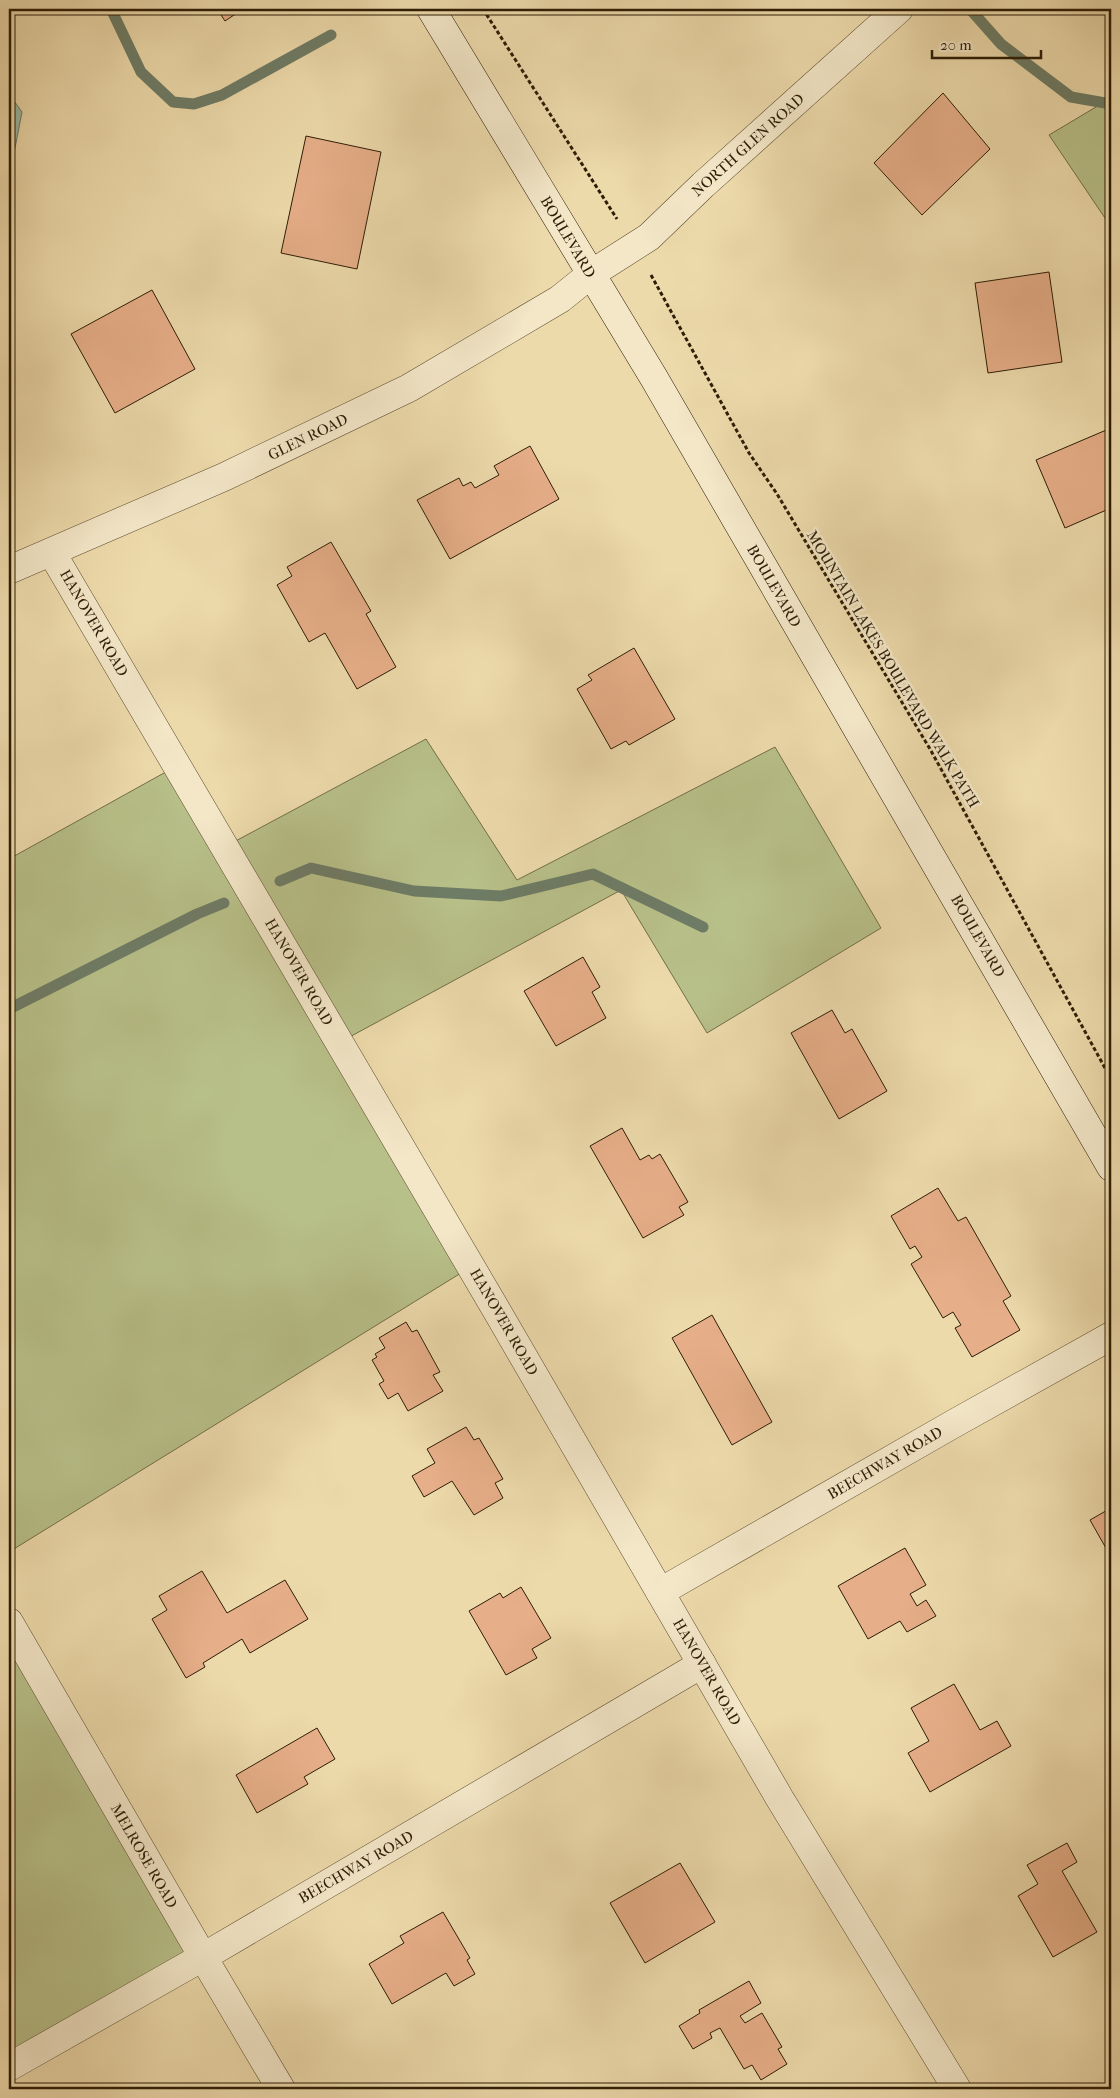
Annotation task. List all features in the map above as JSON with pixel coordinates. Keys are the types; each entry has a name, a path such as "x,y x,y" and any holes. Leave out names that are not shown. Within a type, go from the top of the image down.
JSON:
{"street":[{"name":"BOULEVARD","path":"431,9 654,378 1111,1167"},
{"name":"NORTH GLEN ROAD","path":"591,274 649,236 899,9"},
{"name":"GLEN ROAD","path":"9,570 224,477 410,388 560,300 591,274"},
{"name":"HANOVER ROAD","path":"52,553 780,1798 957,2089"},
{"name":"BEECHWAY ROAD","path":"660,1592 1111,1336"},
{"name":"MELROSE ROAD","path":"9,1622 203,1957 282,2089"},
{"name":"BEECHWAY ROAD","path":"9,2067 203,1957 702,1664"}],"path":[{"path":"483,9 617,219"},
{"name":"MOUNTAIN LAKES BOULEVARD WALK PATH","path":"650,274 749,453 777,494 930,749 1111,1079"}],"green space":[{"path":"1111,98 1111,227 1049,135"},
{"path":"426,739 517,880 775,747 881,928 707,1033 621,890 344,1040 474,1265 9,1552 9,859 182,763 230,844"},
{"path":"9,1623 196,1957 9,2066"}],"shaded area":[{"path":"9,94 22,112 9,179"}],"building":[{"path":"217,9 243,9 225,21"},
{"path":"943,93 990,149 922,215 874,163"},
{"path":"306,136 381,152 357,269 281,253"},
{"path":"1049,272 1062,362 988,373 975,283"},
{"path":"152,290 195,369 115,413 71,334"},
{"path":"1111,428 1111,508 1065,528 1036,460"},
{"path":"530,446 559,499 450,559 417,500 459,478 463,486 471,482 475,488 499,475 494,466"},
{"path":"331,542 371,611 366,614 396,667 357,689 325,633 309,642 277,585 292,576 287,567"},
{"path":"634,648 675,719 629,745 626,741 611,749 577,689 592,680 588,675"},
{"path":"583,957 600,987 592,992 606,1018 556,1046 524,991"},
{"path":"832,1010 845,1033 852,1029 887,1091 839,1119 791,1033"},
{"path":"622,1128 640,1160 649,1155 652,1159 660,1154 688,1202 679,1207 684,1215 643,1238 590,1146"},
{"path":"938,1188 958,1221 966,1217 1011,1296 1003,1301 1020,1330 972,1357 955,1328 961,1325 953,1312 943,1318 911,1264 922,1257 915,1246 910,1249 891,1216"},
{"path":"712,1315 772,1422 732,1445 672,1338"},
{"path":"406,1322 412,1332 417,1330 440,1372 433,1375 443,1391 408,1411 398,1393 388,1399 379,1384 384,1381 372,1360 377,1357 375,1354 385,1348 379,1338"},
{"path":"466,1427 474,1440 479,1438 503,1479 495,1483 503,1498 474,1515 452,1481 424,1497 412,1476 435,1463 427,1449"},
{"path":"1111,1508 1111,1557 1090,1520"},
{"path":"905,1548 926,1585 910,1594 917,1606 926,1600 936,1616 907,1632 900,1621 868,1639 838,1586"},
{"path":"202,1571 227,1613 285,1580 308,1619 250,1653 242,1639 203,1663 205,1667 186,1678 152,1619 167,1610 159,1596"},
{"path":"521,1587 551,1638 532,1649 537,1658 506,1675 469,1611 500,1593 503,1598"},
{"path":"954,1684 980,1730 997,1721 1011,1746 930,1792 908,1753 929,1741 911,1708"},
{"path":"317,1728 335,1759 304,1777 308,1784 257,1813 236,1775"},
{"path":"1067,1843 1077,1862 1062,1871 1097,1932 1053,1957 1018,1896 1038,1884 1027,1865"},
{"path":"680,1863 715,1922 645,1963 610,1903"},
{"path":"443,1912 470,1958 467,1960 475,1974 454,1986 446,1973 392,2004 369,1964 404,1943 400,1936"},
{"path":"749,1981 761,2003 740,2016 745,2023 762,2013 782,2047 778,2049 787,2064 761,2080 752,2065 744,2069 720,2028 710,2033 712,2038 693,2049 679,2026 700,2013 699,2010"}],"waterway":[{"path":"111,9 141,72 173,102 194,104 222,95 331,35"},
{"path":"970,9 1001,44 1071,97 1111,104"},
{"path":"280,881 311,868 414,891 501,896 593,874 703,927"},
{"path":"9,1009 197,914 224,903"}]}
